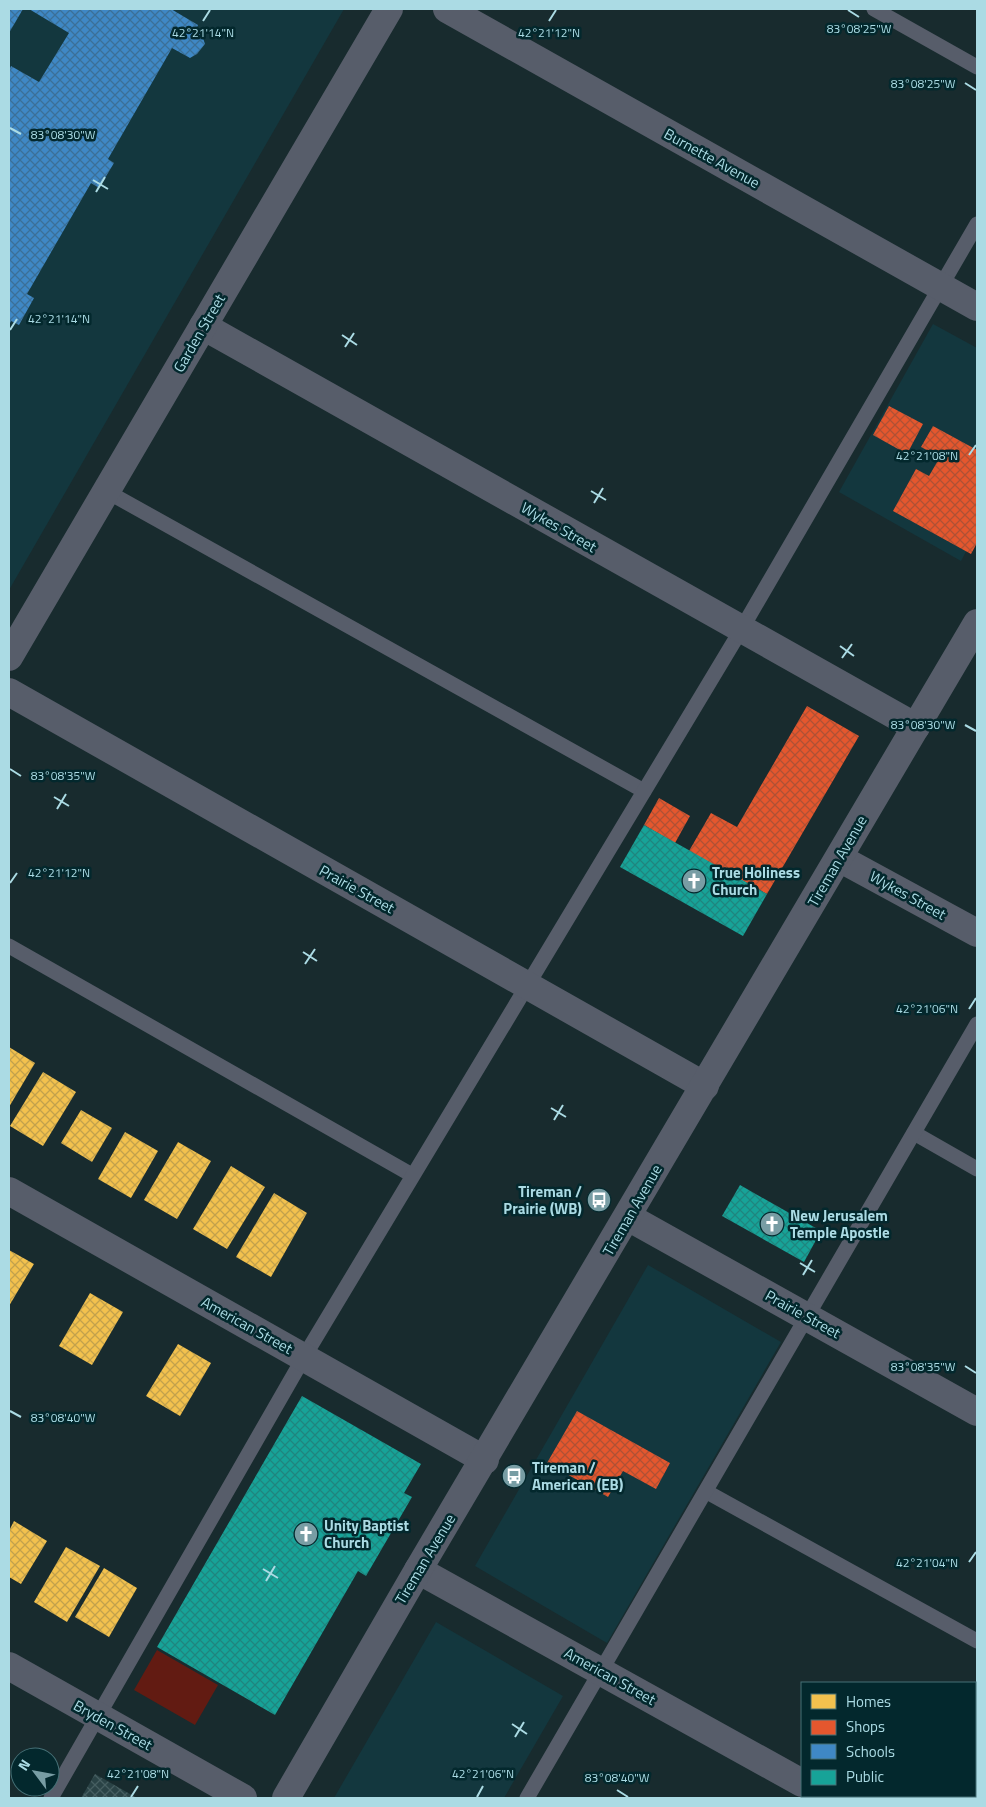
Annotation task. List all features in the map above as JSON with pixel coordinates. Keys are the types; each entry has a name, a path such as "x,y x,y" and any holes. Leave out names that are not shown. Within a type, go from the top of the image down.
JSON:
{"street":[{"name":"Garden Street","path":"9,657 390,9"},
{"name":"Burnette Avenue","path":"447,9 977,307"},
{"name":"Wykes Street","path":"203,326 916,727"},
{"name":"Tireman Avenue","path":"286,1798 418,1570 485,1460 977,623"},
{"name":"Prairie Street","path":"9,692 705,1086"},
{"name":"Wykes Street","path":"839,858 977,933"},
{"name":"American Street","path":"9,1191 485,1460"},
{"name":"Prairie Street","path":"628,1217 977,1412"},
{"name":"American Street","path":"418,1570 801,1782"},
{"name":"Bryden Street","path":"9,1666 243,1798"}],"lane":[{"path":"874,9 977,67"},
{"path":"51,1798 304,1357 741,630 977,224"},
{"path":"106,491 644,791"},
{"path":"9,946 412,1175"},
{"path":"527,1798 599,1670 707,1492 977,1024"},
{"path":"914,1133 977,1168"},
{"path":"707,1492 977,1641"}],"shaded area":[{"path":"9,9 344,9 9,590"},
{"path":"933,324 977,348 977,531 961,561 839,492"},
{"path":"648,1265 781,1342 607,1643 475,1566"},
{"path":"436,1622 563,1696 504,1798 334,1798"},
{"path":"157,1650 218,1685 195,1725 134,1690"}],"building: Homes":[{"path":"9,1047 35,1063 9,1107"},
{"path":"43,1072 76,1092 43,1146 10,1126"},
{"path":"81,1110 112,1128 92,1162 61,1143"},
{"path":"125,1132 158,1151 131,1198 98,1179"},
{"path":"178,1142 211,1161 177,1219 144,1200"},
{"path":"231,1166 265,1187 227,1249 193,1229"},
{"path":"274,1193 307,1213 271,1277 236,1257"},
{"path":"9,1250 34,1264 9,1306"},
{"path":"90,1293 123,1312 92,1365 59,1346"},
{"path":"178,1344 211,1363 180,1416 146,1396"},
{"path":"14,1521 47,1541 21,1584 9,1577 9,1531"},
{"path":"66,1547 100,1566 67,1622 34,1602"},
{"path":"104,1568 137,1588 109,1637 75,1617"}],"building: Shops":[{"path":"889,406 923,424 907,454 873,435"},
{"path":"933,426 977,450 977,543 971,554 893,511 916,469 929,476 940,457 921,447"},
{"path":"807,706 859,736 767,894 689,851 711,813 737,827"},
{"path":"659,798 690,816 675,843 644,825"},
{"path":"577,1411 670,1463 656,1489 623,1471 608,1497 547,1463"}],"building: Schools":[{"path":"9,9 23,9 9,33"},
{"path":"29,9 171,9 198,25 195,32 202,35 205,44 197,54 190,58 172,48 108,159 114,163 99,188 91,183 27,294 34,298 19,325 11,321 9,325 9,71 11,66 39,82 69,33"}],"building: Public":[{"name":"True Holiness Church","path":"644,825 767,894 743,936 620,867"},
{"name":"New Jerusalem Temple Apostle","path":"740,1185 821,1231 804,1262 722,1216"},
{"name":"Unity Baptist Church","path":"302,1396 421,1464 404,1493 412,1497 366,1576 358,1571 275,1715 157,1647"}],"building: Other":[{"path":"95,1774 137,1798 81,1798"}],"place":[{"name":"True Holiness Church","path":"694,881"},
{"name":"Tireman / Prairie (WB)","path":"599,1200"},
{"name":"New Jerusalem Temple Apostle","path":"772,1224"},
{"name":"Tireman / American (EB)","path":"514,1476"},
{"name":"Unity Baptist Church","path":"306,1534"}]}
